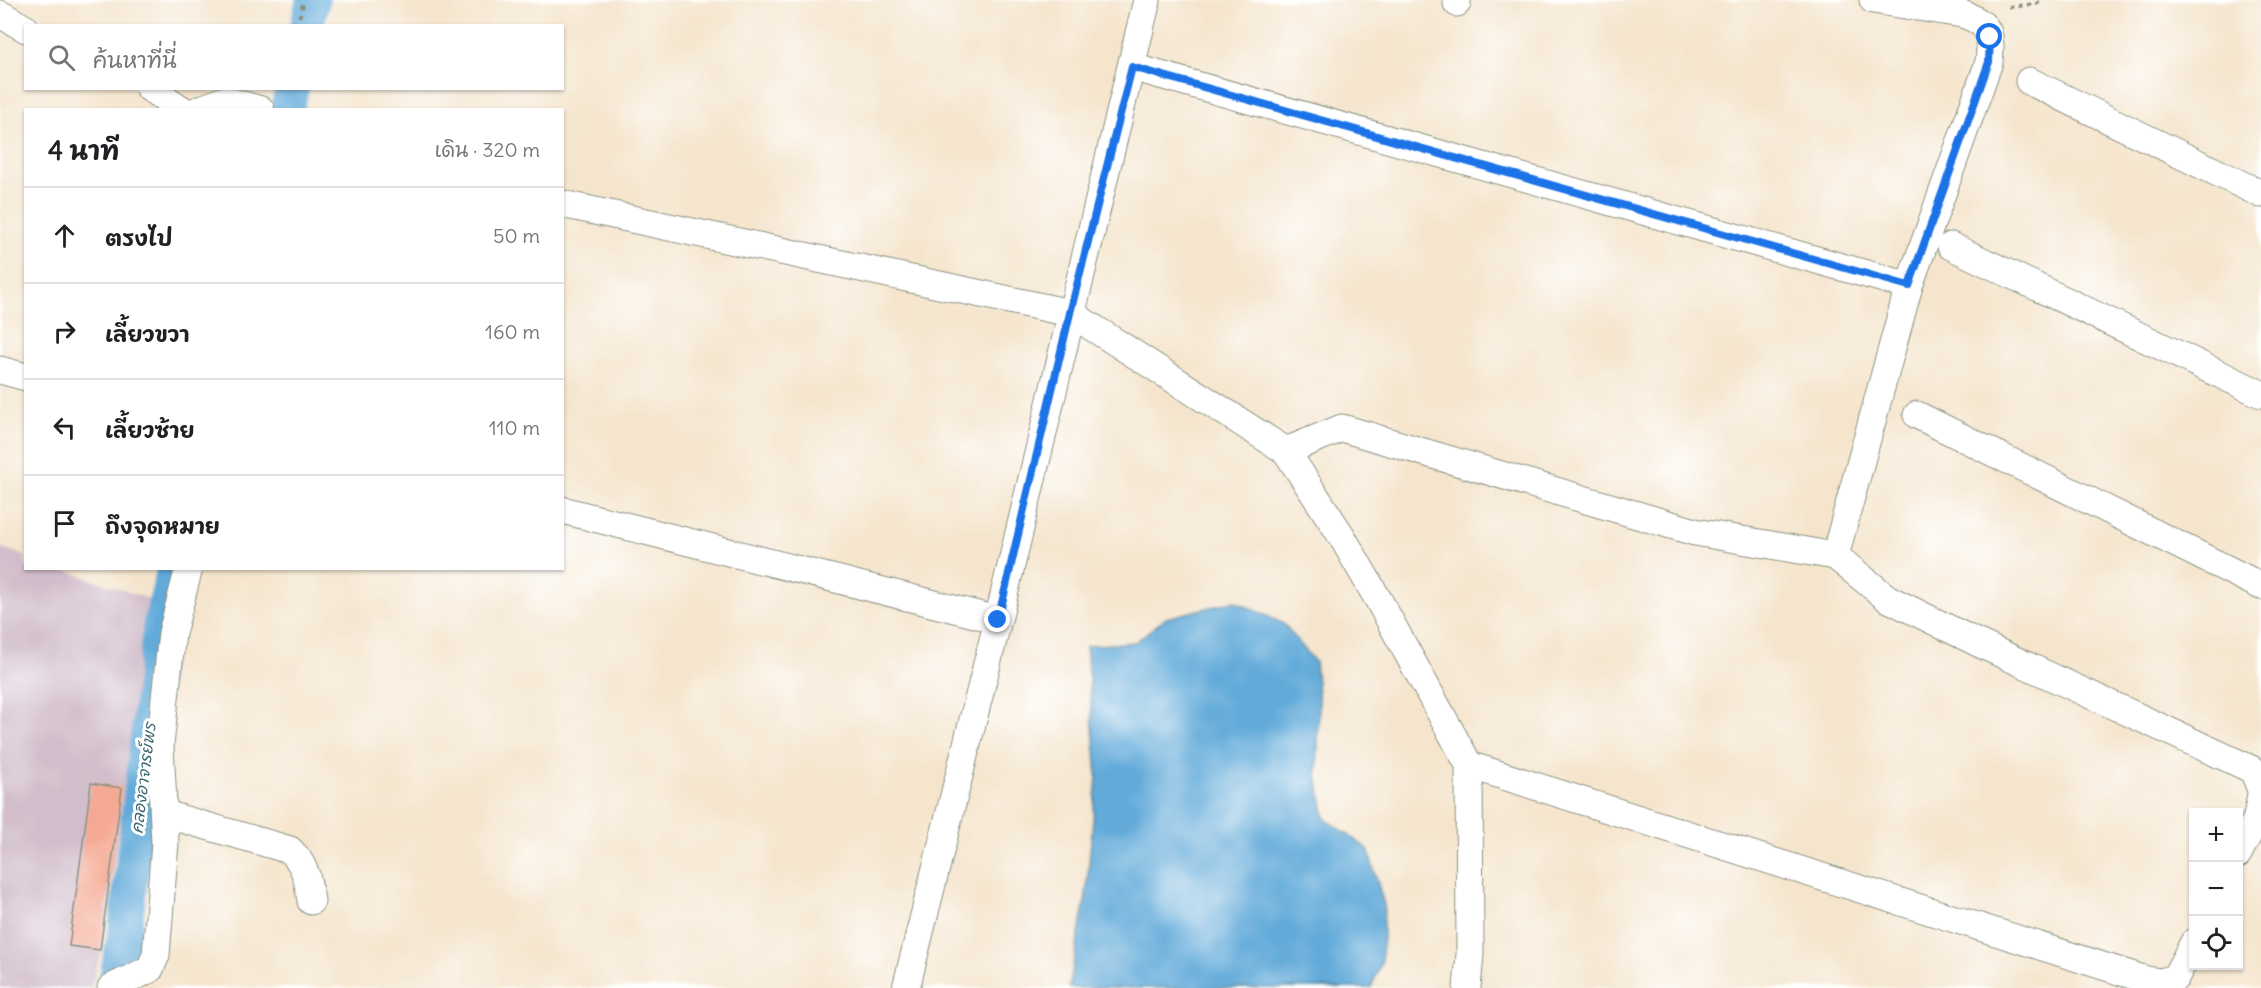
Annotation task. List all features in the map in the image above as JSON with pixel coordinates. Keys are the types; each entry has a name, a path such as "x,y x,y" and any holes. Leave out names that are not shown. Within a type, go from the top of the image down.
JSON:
{"street":[{"path":"906,988 998,620 1147,0"},
{"path":"1835,556 1909,286 1989,62 1990,37 1985,26 1976,19 1962,14 1873,0"},
{"path":"0,14 24,28"},
{"path":"1132,67 1909,286"},
{"path":"2029,81 2261,194"},
{"path":"152,90 180,108"},
{"path":"203,108 225,100 254,108"},
{"path":"564,204 1070,313 1286,451 1341,535 1380,601 1469,765 1470,954 1467,988"},
{"path":"1951,246 2261,394"},
{"path":"0,369 24,376"},
{"path":"1917,415 2261,586"},
{"path":"1286,451 1342,428 1695,532 1835,556 1887,598 1976,642 2253,770 2261,792 2257,818 2243,845"},
{"path":"564,511 998,620"},
{"path":"111,988 150,969 159,942 165,843 160,745 172,633 188,570"},
{"path":"1469,765 2146,980 2161,982 2175,978 2189,950"},
{"path":"165,814 291,850 300,859 307,873 311,901"}],"path":[{"path":"298,24 304,0"}],"shaded area":[{"path":"0,547 24,556 24,570 64,570 152,600 102,950 91,988 0,988"}],"water":[{"path":"1235,601 1284,624 1315,662 1319,703 1317,776 1325,818 1368,849 1384,905 1382,960 1371,988 1069,988 1086,895 1097,776 1086,646 1135,642 1166,618"}],"building":[{"path":"91,783 122,788 100,950 69,946"}],"waterway":[{"name":"คลองอาจารย์พร","path":"307,24 313,0"},
{"name":"คลองอาจารย์พร","path":"287,108 292,90"},
{"name":"คลองอาจารย์พร","path":"114,988 125,931 160,624 174,570"}],"route":[{"path":"998,620 1070,313 1132,67 1909,286 1989,62 1990,37"}]}
